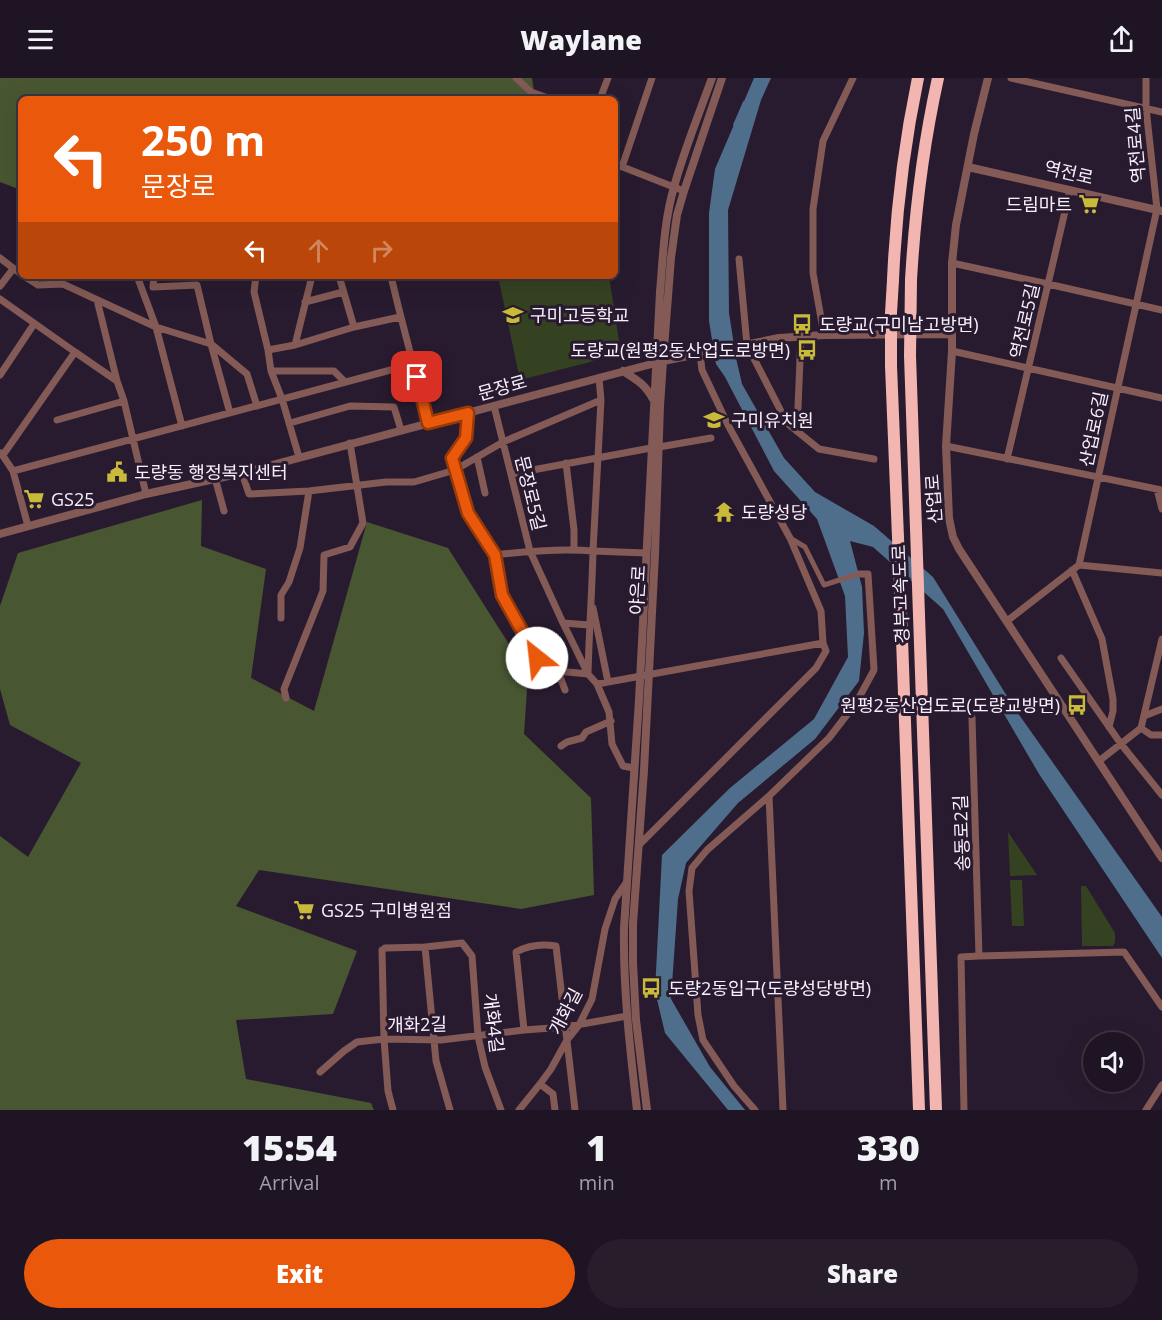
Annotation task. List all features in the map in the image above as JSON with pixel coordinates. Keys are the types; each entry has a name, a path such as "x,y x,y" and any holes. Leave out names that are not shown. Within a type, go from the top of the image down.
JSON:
{"highway":[{"name":"경부고속도로","path":"918,78 898,203 892,280 891,366 919,1110"},
{"name":"경부고속도로","path":"936,1110 910,356 914,230 920,174 938,78"}],"street":[{"path":"516,78 531,92 542,96"},
{"path":"601,96 608,78"},
{"path":"652,78 619,166 684,190"},
{"name":"야은로","path":"647,1110 636,1020 633,963 639,845 646,553 655,447 660,292 665,234 674,187 712,78"},
{"name":"야은로","path":"637,1110 624,962 634,768 655,554 654,401 677,214 722,78"},
{"path":"824,335 813,273 813,209 823,141 853,78"},
{"name":"산업로","path":"988,78 956,225 952,263 952,351 946,446 949,518 953,537 1162,858"},
{"path":"1011,78 1162,112"},
{"name":"역전로4길","path":"1146,78 1146,108 1159,210"},
{"name":"역전로","path":"968,166 1159,210"},
{"name":"역전로5길","path":"1008,459 1070,190"},
{"name":"산업로6길","path":"1076,568 1159,210"},
{"path":"0,258 18,272"},
{"path":"739,259 747,345 787,423 819,449 874,459"},
{"path":"952,263 1162,310"},
{"path":"0,286 13,269"},
{"path":"28,279 38,285 63,284 156,327 211,344 247,374 257,406"},
{"path":"38,285 39,279"},
{"path":"138,279 156,327 183,426"},
{"path":"153,287 154,279"},
{"path":"256,279 254,292 271,371 290,423 299,457"},
{"path":"295,345 311,279"},
{"path":"340,279 354,327"},
{"path":"392,279 428,423"},
{"path":"141,286 197,285 230,413"},
{"path":"305,302 343,292"},
{"path":"0,299 117,381"},
{"path":"97,300 146,494"},
{"path":"268,350 400,317"},
{"path":"0,375 34,324"},
{"name":"문장로","path":"0,534 146,494 242,473 659,362 779,338 824,335 951,334"},
{"path":"797,432 801,336"},
{"path":"952,351 1162,398"},
{"path":"28,526 13,471 1,454 75,352"},
{"path":"639,845 816,668 826,651 823,643 821,611 790,538 728,425 702,370 700,354"},
{"path":"13,471 413,364"},
{"path":"271,371 334,371 345,382"},
{"path":"623,371 645,386 654,401"},
{"path":"468,413 466,438 452,458 468,513 495,555 502,595 537,658 558,672 588,674 601,400 599,378"},
{"path":"242,473 249,494 414,482 455,470 503,442 601,400"},
{"path":"57,420 124,401"},
{"path":"290,423 350,406 394,407 401,430"},
{"name":"문장로5길","path":"494,406 530,551 588,674 597,684 609,712 612,744 623,766 634,768"},
{"path":"511,474 711,438"},
{"path":"286,698 284,689 323,591 324,555 350,547 363,523 350,443"},
{"path":"946,446 1159,490 1162,508"},
{"path":"477,457 485,494"},
{"path":"566,463 574,549"},
{"path":"215,478 224,511"},
{"path":"281,618 281,595 289,582 300,548 309,491"},
{"path":"755,1110 734,1086 703,1040 698,1015 689,891 692,868 706,850 769,796 829,738 856,703 874,670 868,574 858,574 824,585 805,547 790,538"},
{"path":"495,555 574,549 646,553"},
{"path":"1076,568 1102,639 1113,699 1109,727"},
{"path":"1006,621 1076,568 1162,573"},
{"path":"591,601 609,682"},
{"path":"563,623 589,625"},
{"path":"1099,761 1141,728 1162,639"},
{"path":"597,684 823,643"},
{"path":"1061,658 1120,744 1162,795"},
{"path":"558,672 565,690"},
{"path":"1144,716 1162,709"},
{"name":"송동로2길","path":"969,711 972,718 980,956"},
{"path":"561,746 582,738 586,732 611,721"},
{"path":"1141,728 1151,735 1162,735"},
{"path":"769,796 783,1110"},
{"name":"개화길","path":"519,1110 540,1084 579,1025 592,999 605,929 615,899 627,882"},
{"name":"개화4길","path":"425,947 462,943 472,956 477,1036 485,1067 501,1110"},
{"path":"525,1030 516,951 524,947 545,944 556,946 575,1110"},
{"path":"393,1110 388,1090 384,1039 383,949 425,947 436,1061 450,1110"},
{"path":"964,1110 962,957 1124,952 1162,1007"},
{"path":"579,1025 627,1016"},
{"name":"개화2길","path":"320,1071 357,1042 384,1039 434,1041 579,1025"},
{"path":"540,1084 553,1094 555,1110"},
{"path":"1146,1110 1162,1085"}],"green space":[{"path":"0,78 532,78 535,96 18,96 18,189 0,182"},
{"path":"499,279 609,279 621,354 520,380"},
{"path":"202,500 201,546 266,569 251,678 314,711 367,522 448,548 528,674 524,734 591,798 594,895 521,909 259,870 236,906 357,951 333,1014 236,1020 246,1079 371,1103 374,1110 0,1110 0,836 28,857 81,763 10,725 0,689 0,606 18,553"},
{"path":"1008,832 1037,875 1010,876"},
{"path":"1010,880 1022,880 1024,926 1012,926"},
{"path":"1081,886 1086,886 1115,933 1113,946 1082,946"}],"water":[{"path":"754,78 771,78 761,100 728,210 729,313 742,384 784,458 815,492 874,526 933,577 1015,709 1162,917 1162,958 1039,774 943,609 873,547 850,541 862,587 864,633 859,681 815,739 738,803 686,863 678,899 671,999 710,1067 745,1110 728,1110 665,1033 655,991 662,855 730,788 814,719 848,657 845,596 817,519 774,471 716,364 709,321 709,213 715,169"}],"waterway":[{"path":"734,125 744,102"}],"place":[{"name":"드림마트","path":"1089,204"},
{"name":"구미고등학교","path":"513,315"},
{"name":"도량교(구미남고방면)","path":"802,324"},
{"name":"도량교(원평2동산업도로방면)","path":"807,350"},
{"name":"구미유치원","path":"714,420"},
{"name":"도량동 행정복지센터","path":"117,472"},
{"name":"GS25","path":"34,499"},
{"name":"도량성당","path":"724,512"},
{"name":"원평2동산업도로(도량교방면)","path":"1077,705"},
{"name":"GS25 구미병원점","path":"304,910"},
{"name":"도량2동입구(도량성당방면)","path":"651,988"}],"route":[{"path":"417,377 428,423 468,413 466,438 452,458 455,470 468,513 495,555 502,595 537,658"}]}
